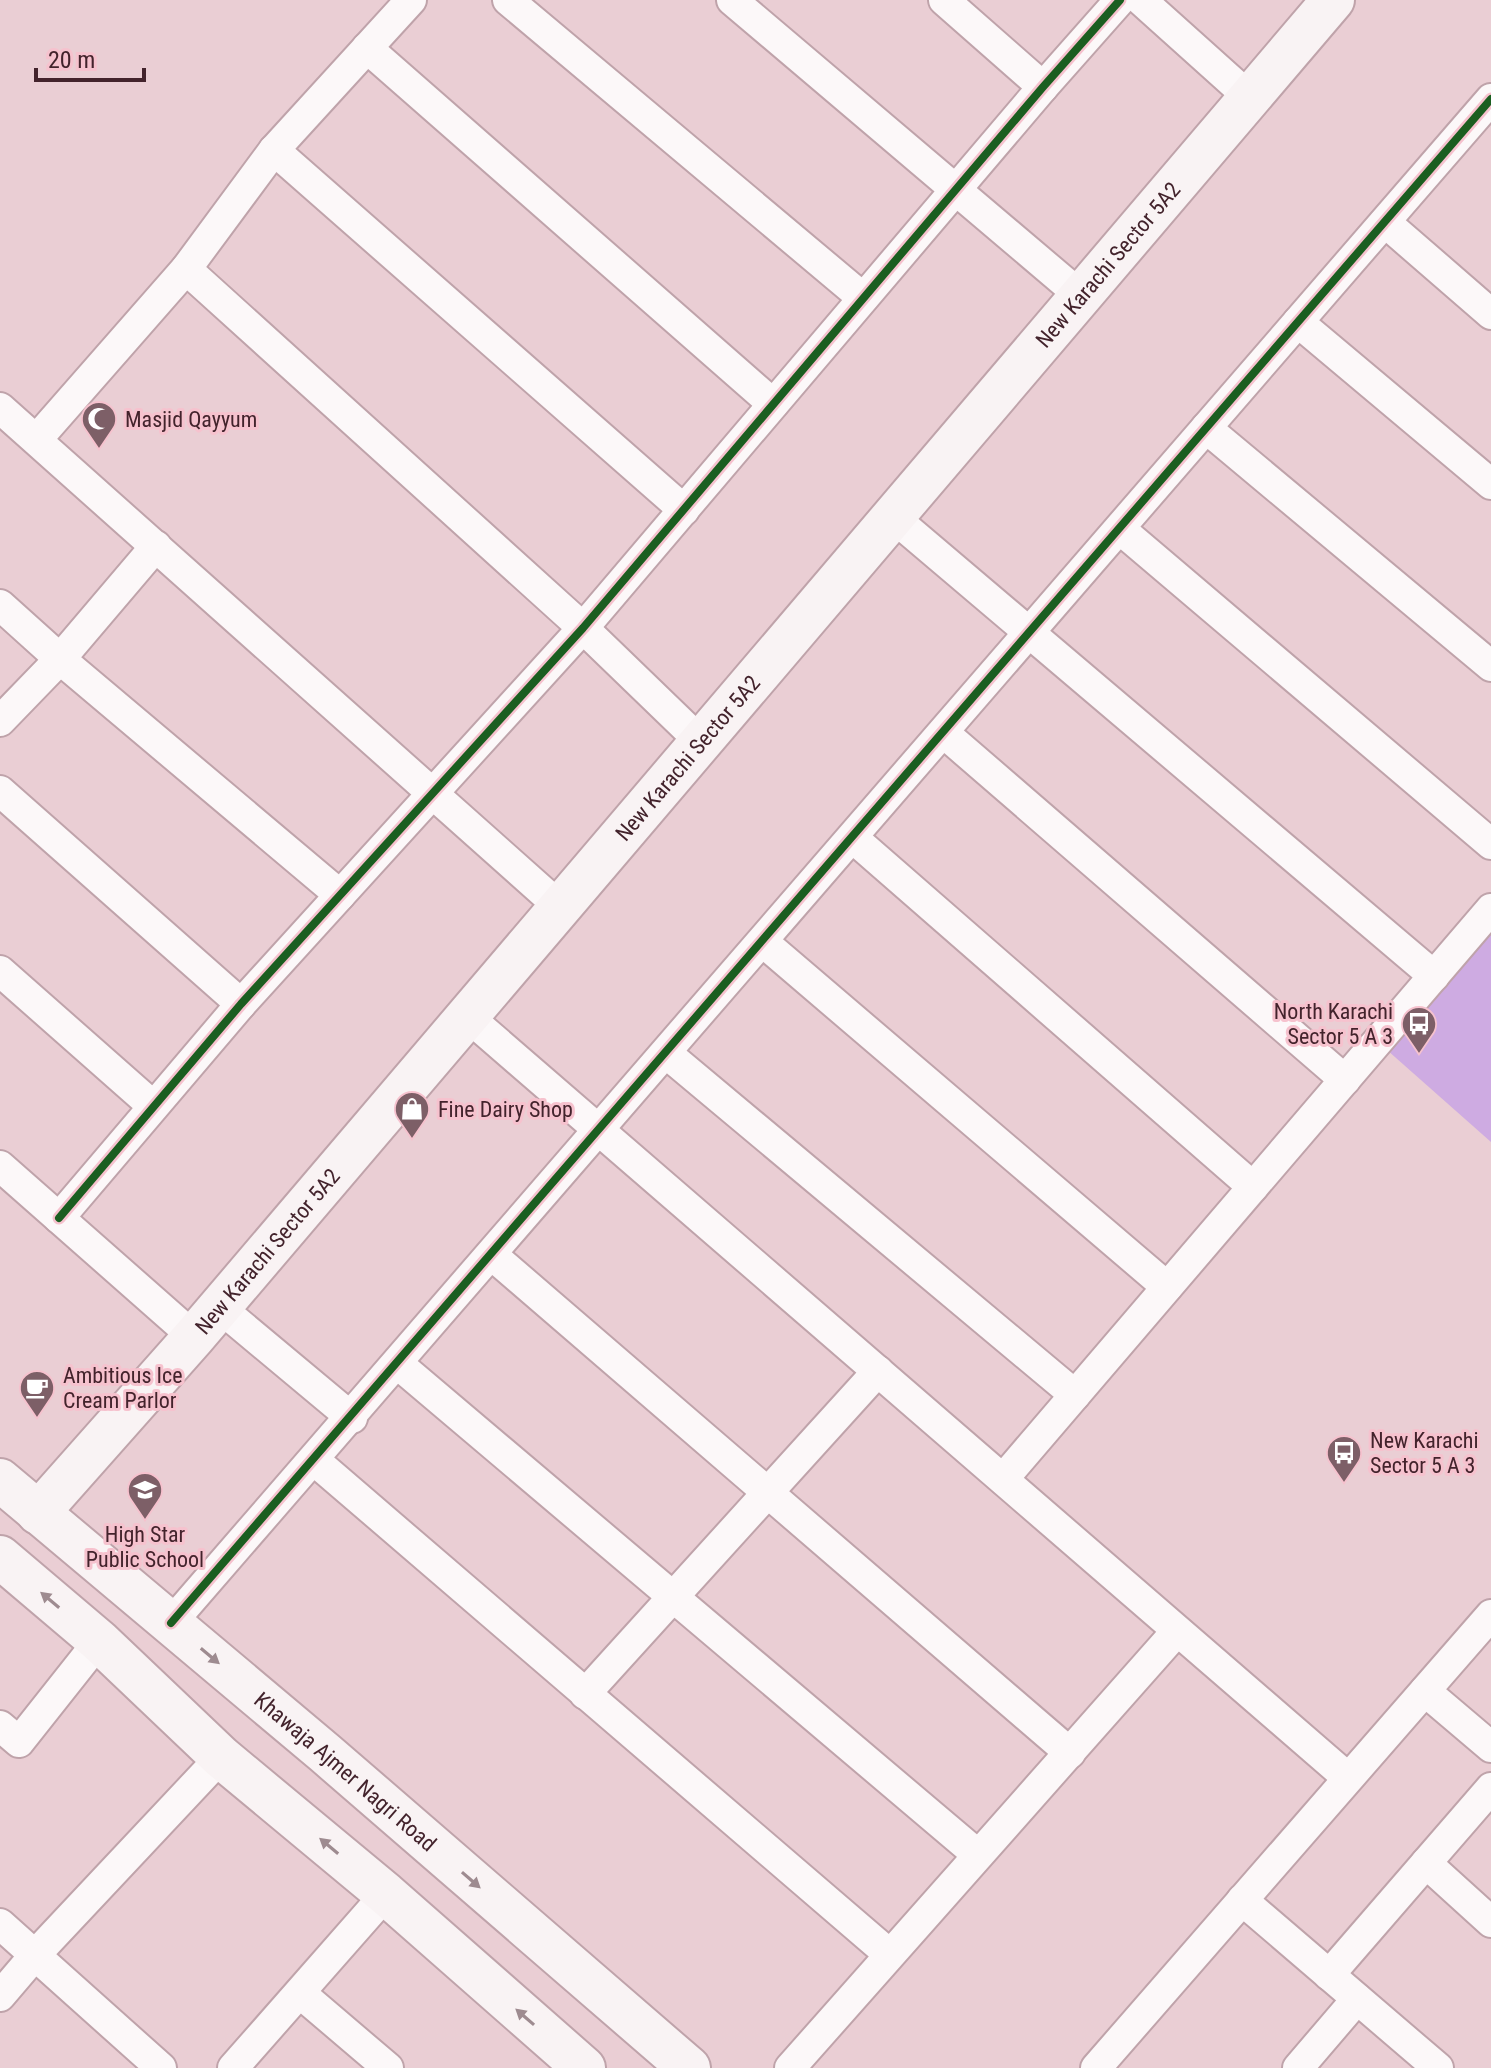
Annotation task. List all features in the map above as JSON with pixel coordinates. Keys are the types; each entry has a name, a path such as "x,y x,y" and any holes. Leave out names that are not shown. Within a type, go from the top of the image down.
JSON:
{"street":[{"path":"37,439 186,269 274,150 411,0"},
{"path":"508,0 863,298"},
{"path":"732,0 1081,296"},
{"path":"944,0 1043,87"},
{"path":"59,1218 241,1004 583,628 1120,0"},
{"path":"1141,0 1249,97"},
{"name":"New Karachi Sector 5A2","path":"38,1513 207,1322 1333,0"},
{"path":"367,48 773,404"},
{"path":"171,1623 352,1418 1385,222 1485,117"},
{"path":"274,150 684,510"},
{"path":"1385,222 1491,314"},
{"path":"186,269 583,628 701,742"},
{"path":"1298,322 1491,484"},
{"path":"0,408 560,907"},
{"path":"1206,428 1491,666"},
{"path":"893,517 1434,976"},
{"path":"1120,529 1491,844"},
{"path":"0,721 60,659 156,546"},
{"path":"0,605 340,895"},
{"path":"944,733 1345,1080"},
{"path":"0,791 241,1004"},
{"path":"853,838 1253,1187"},
{"path":"1003,1479 1491,909"},
{"path":"763,942 1167,1287"},
{"path":"0,971 153,1106"},
{"path":"467,1016 1348,1778"},
{"path":"666,1053 1075,1395"},
{"path":"0,1166 59,1218 207,1322 352,1418"},
{"path":"492,1255 1070,1753"},
{"path":"398,1364 978,1855"},
{"path":"585,1694 878,1371"},
{"path":"314,1460 889,1954"},
{"name":"Khawaja Ajmer Nagri Road","path":"0,1480 325,1753 689,2068"},
{"path":"0,1557 99,1641 221,1757 386,1894 584,2068"},
{"path":"1096,2068 1491,1615"},
{"path":"790,2068 1177,1631"},
{"path":"0,1726 19,1742 99,1641"},
{"path":"1425,1691 1491,1747"},
{"path":"280,1806 325,1753"},
{"path":"0,1996 221,1757"},
{"path":"1329,1975 1491,1788"},
{"path":"1426,1863 1491,1922"},
{"path":"233,2068 386,1894"},
{"path":"1242,1900 1438,2068"},
{"path":"0,1924 161,2068"},
{"path":"300,1993 388,2068"},
{"path":"1298,2068 1357,1999"}],"shaded area":[{"path":"1491,915 1491,1142 1378,1042"}],"cycle path":[{"path":"59,1218 241,1004 583,628 1120,0"},
{"path":"171,1623 1491,99"}],"place":[{"name":"Masjid Qayyum","path":"99,450"},
{"name":"North Karachi Sector 5 A 3","path":"1419,1055"},
{"name":"Fine Dairy Shop","path":"412,1140"},
{"name":"Ambitious Ice Cream Parlor","path":"37,1419"},
{"name":"New Karachi Sector 5 A 3","path":"1344,1484"},
{"name":"High Star Public School","path":"145,1521"}]}
